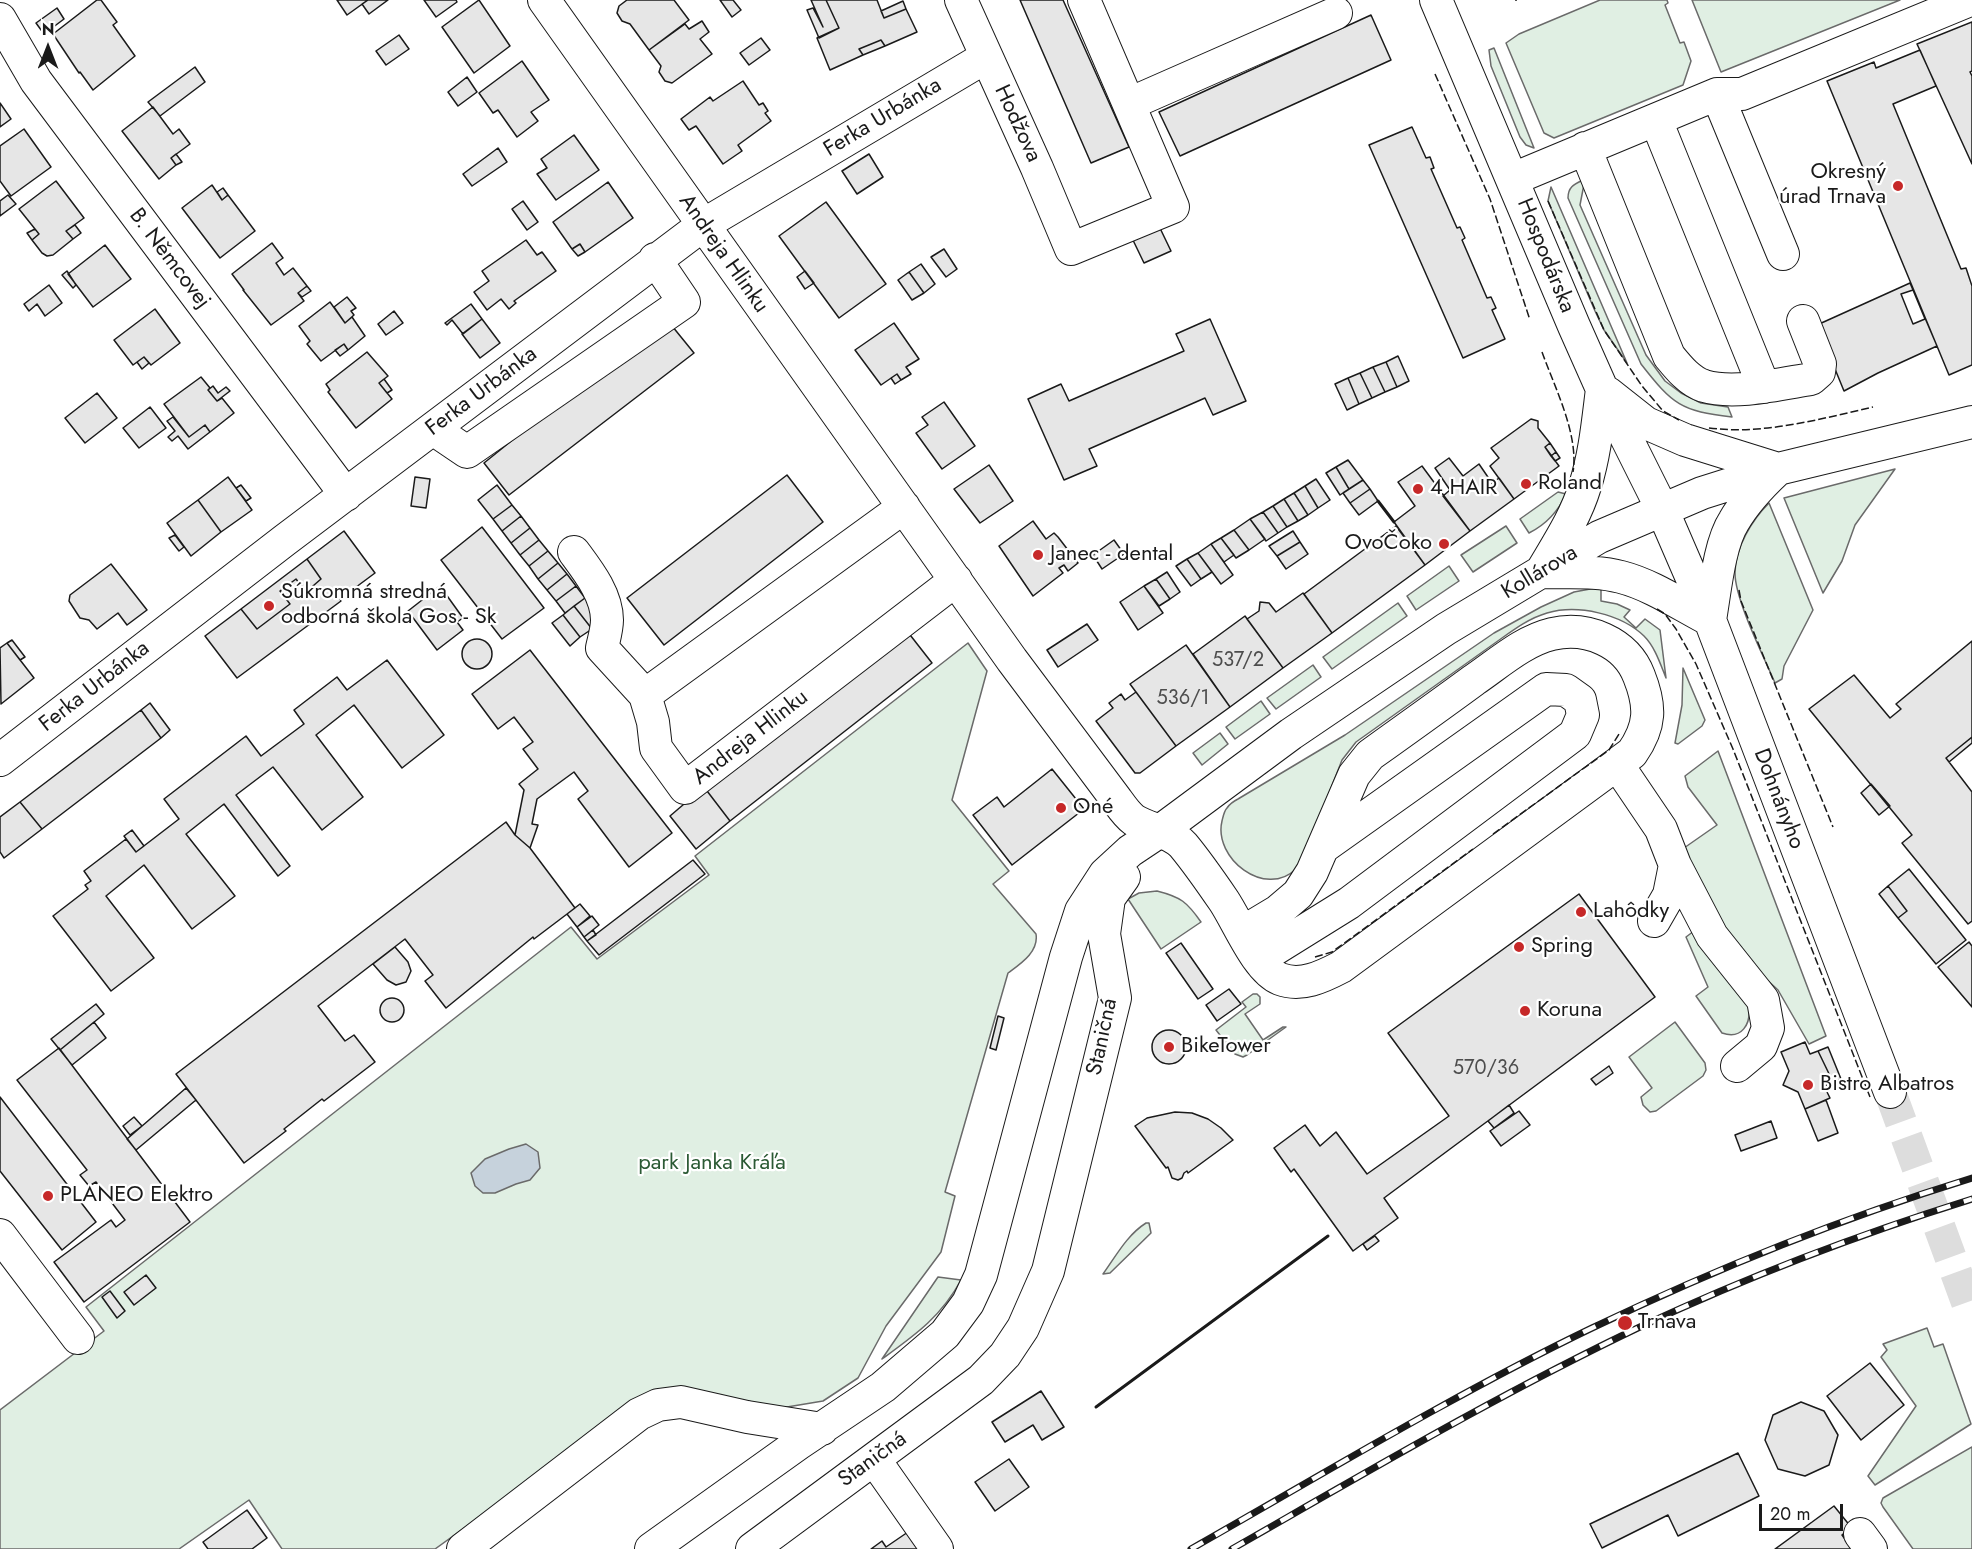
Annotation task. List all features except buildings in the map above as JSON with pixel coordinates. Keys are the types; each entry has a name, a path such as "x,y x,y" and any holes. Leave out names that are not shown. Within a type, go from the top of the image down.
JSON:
{"street":[{"name":"Andreja Hlinku","path":"544,0 956,580 1116,799 1134,819 1181,843 1224,901 1259,959 1268,972 1289,982 1304,982 1331,972 1632,753 1644,736 1648,717 1646,692 1637,669 1623,651 1607,640 1580,632 1553,634 1523,646 1370,755 1354,776 1312,872 1298,894 1278,911 1243,932"},
{"name":"Hodžova","path":"961,0 1038,168 1071,249 1173,207 1129,104"},
{"path":"1084,0 1129,104 1336,13"},
{"name":"Hospodárska","path":"1436,0 1574,326 1602,389 1662,509"},
{"path":"1513,179 1717,94 1742,94 1970,0"},
{"name":"B. Němcovej","path":"0,19 36,81 346,495"},
{"name":"Ferka Urbánka","path":"0,760 655,259 703,225 986,57"},
{"path":"1717,94 1783,254"},
{"path":"1656,120 1764,387"},
{"path":"1586,148 1669,356 1683,373 1703,386 1737,389 1811,379 1819,372 1820,364 1803,321"},
{"path":"433,429 466,452 684,302 655,259"},
{"path":"1602,389 1646,423 1665,432 1778,469 1755,491 1732,522 1723,551 1710,620 1642,584 1620,576 1601,573 1541,572 1573,518 1585,488 1592,463 1602,389"},
{"name":"Kollárova","path":"1160,831 1291,734 1446,629 1599,537 1702,493 1778,469 1972,422"},
{"path":"645,695 904,507"},
{"name":"Dohnányho","path":"1662,509 1710,620 1890,1092"},
{"name":"Andreja Hlinku","path":"574,552 591,575 601,595 607,618 602,648 645,695 653,722 656,748 686,789 956,580"},
{"path":"1259,959 1348,903 1575,734 1583,715 1580,700 1566,690 1546,689 1324,846"},
{"path":"1617,764 1660,828 1675,865 1712,936 1763,1000 1768,1028 1761,1046 1737,1066"},
{"path":"651,1549 798,1444 883,1387 945,1334 968,1303 984,1266 1066,957 1081,911 1105,874 1130,851 1160,831"},
{"name":"Staničná","path":"752,1549 981,1380 1005,1354 1017,1336 1048,1271 1115,998 1104,934 1109,898 1160,831"},
{"path":"1654,921 1669,895 1675,865"},
{"path":"0,1235 78,1338"},
{"path":"463,1549 639,1414 658,1405 681,1402 747,1417 822,1430"},
{"path":"874,1459 937,1549"}],"green space":[{"path":"1600,0 1667,0 1668,3 1665,5 1680,43 1684,42 1691,61 1683,85 1554,138 1544,133 1506,43 1519,34"},
{"path":"1692,0 1900,0 1721,72"},
{"path":"1494,48 1534,148 1526,145 1520,137 1491,66 1489,50"},
{"path":"1585,179 1580,205 1646,355 1665,381 1681,393 1701,403 1728,407 1732,417 1701,412 1679,404 1662,389 1641,364 1568,198 1571,188"},
{"path":"1551,187 1627,363 1604,330 1595,311 1548,201"},
{"path":"1895,469 1855,525 1842,561 1823,593 1784,498"},
{"path":"1558,492 1566,494 1556,512 1541,526 1529,533 1520,519"},
{"path":"1769,503 1813,610 1784,666 1782,679 1775,683 1745,613 1735,573 1741,544"},
{"path":"1506,526 1517,543 1473,572 1461,555"},
{"path":"1449,566 1459,581 1416,610 1407,596"},
{"path":"1601,587 1601,601 1617,604 1630,610 1624,617 1636,628 1645,619 1660,630 1666,678 1648,640 1624,622 1598,613 1572,610 1547,613 1535,618 1507,634 1356,742 1342,760 1304,857 1296,869 1284,877 1270,879 1257,877 1244,870 1233,860 1225,848 1221,835 1224,812 1233,802 1345,735 1494,633 1574,592"},
{"path":"1398,603 1407,616 1332,669 1323,657"},
{"name":"park Janka Kráľa","path":"968,643 987,671 952,800 1009,871 993,884 1036,934 1036,940 1028,957 1008,973 945,1192 955,1196 941,1252 886,1326 858,1378 823,1401 775,1409 638,1403 435,1549 282,1549 249,1500 179,1549 0,1549 0,1410 104,1331 86,1307 571,927 597,959 709,875 695,856"},
{"path":"1313,665 1321,677 1276,709 1267,698"},
{"path":"1683,668 1705,720 1702,726 1678,744 1675,743 1682,705"},
{"path":"1261,701 1270,714 1235,739 1226,727"},
{"path":"1220,733 1228,744 1202,765 1193,753"},
{"path":"1718,751 1826,1036 1809,1044 1778,990 1738,953 1717,928 1684,848 1717,825 1688,787 1685,776"},
{"path":"1157,891 1183,901 1201,922 1161,949 1128,899 1139,893"},
{"path":"1698,928 1749,1006 1747,1024 1744,1029 1735,1034 1722,1033 1696,996 1708,987 1686,937"},
{"path":"1253,994 1260,997 1260,1004 1245,1014 1263,1040 1286,1027 1243,1057 1235,1054 1216,1030 1246,1007 1242,1002"},
{"path":"1675,1022 1705,1063 1706,1070 1703,1076 1656,1111 1650,1112 1643,1105 1641,1097 1652,1088 1629,1057"},
{"path":"1146,1223 1149,1223 1151,1233 1110,1273 1103,1274 1127,1240"},
{"path":"938,1277 961,1280 936,1315 882,1359"},
{"path":"1927,1328 1934,1347 1943,1344 1971,1424 1875,1485 1868,1476 1916,1406 1881,1357 1887,1350 1883,1344"},
{"path":"1972,1447 1972,1549 1913,1549 1883,1507 1881,1503 1883,1498"}],"shaded area":[{"path":"526,1144 538,1152 540,1168 530,1180 495,1193 483,1193 475,1186 471,1173 485,1159"}],"tunnel":[{"path":"1890,1092 1972,1316"}],"railway":[{"path":"1191,1549 1440,1407 1592,1328 1685,1285 1827,1227 1972,1178"},
{"path":"1232,1549 1537,1378 1642,1326 1805,1257 1972,1199"}],"fence":[{"path":"1435,74 1490,199 1530,320"},
{"path":"1548,201 1604,330 1642,386 1663,411 1679,420"},
{"path":"1542,352 1569,427 1573,443 1573,472"},
{"path":"1709,428 1730,430 1771,428 1873,407"},
{"path":"1739,590 1741,601 1833,827"},
{"path":"1657,609 1665,614 1676,629 1696,664 1733,749 1870,1097"},
{"path":"1493,834 1609,750 1619,734"},
{"path":"1315,957 1332,952 1473,849"}],"wall":[{"path":"1378,501 1394,522"},
{"path":"1096,1407 1328,1236"}],"place":[{"name":"Okresný úrad Trnava","path":"1898,186"},
{"name":"Roland","path":"1526,484"},
{"name":"4 HAIR","path":"1418,489"},
{"name":"OvoČoko","path":"1444,544"},
{"name":"Janec - dental","path":"1038,555"},
{"name":"Súkromná stredná odborná škola Gos - Sk","path":"269,606"},
{"name":"Oné","path":"1061,808"},
{"name":"Lahôdky","path":"1581,912"},
{"name":"Spring","path":"1519,947"},
{"name":"Koruna","path":"1525,1011"},
{"name":"BikeTower","path":"1169,1047"},
{"name":"Bistro Albatros","path":"1808,1085"},
{"name":"PLANEO Elektro","path":"48,1196"},
{"name":"Trnava","path":"1625,1323"}]}
